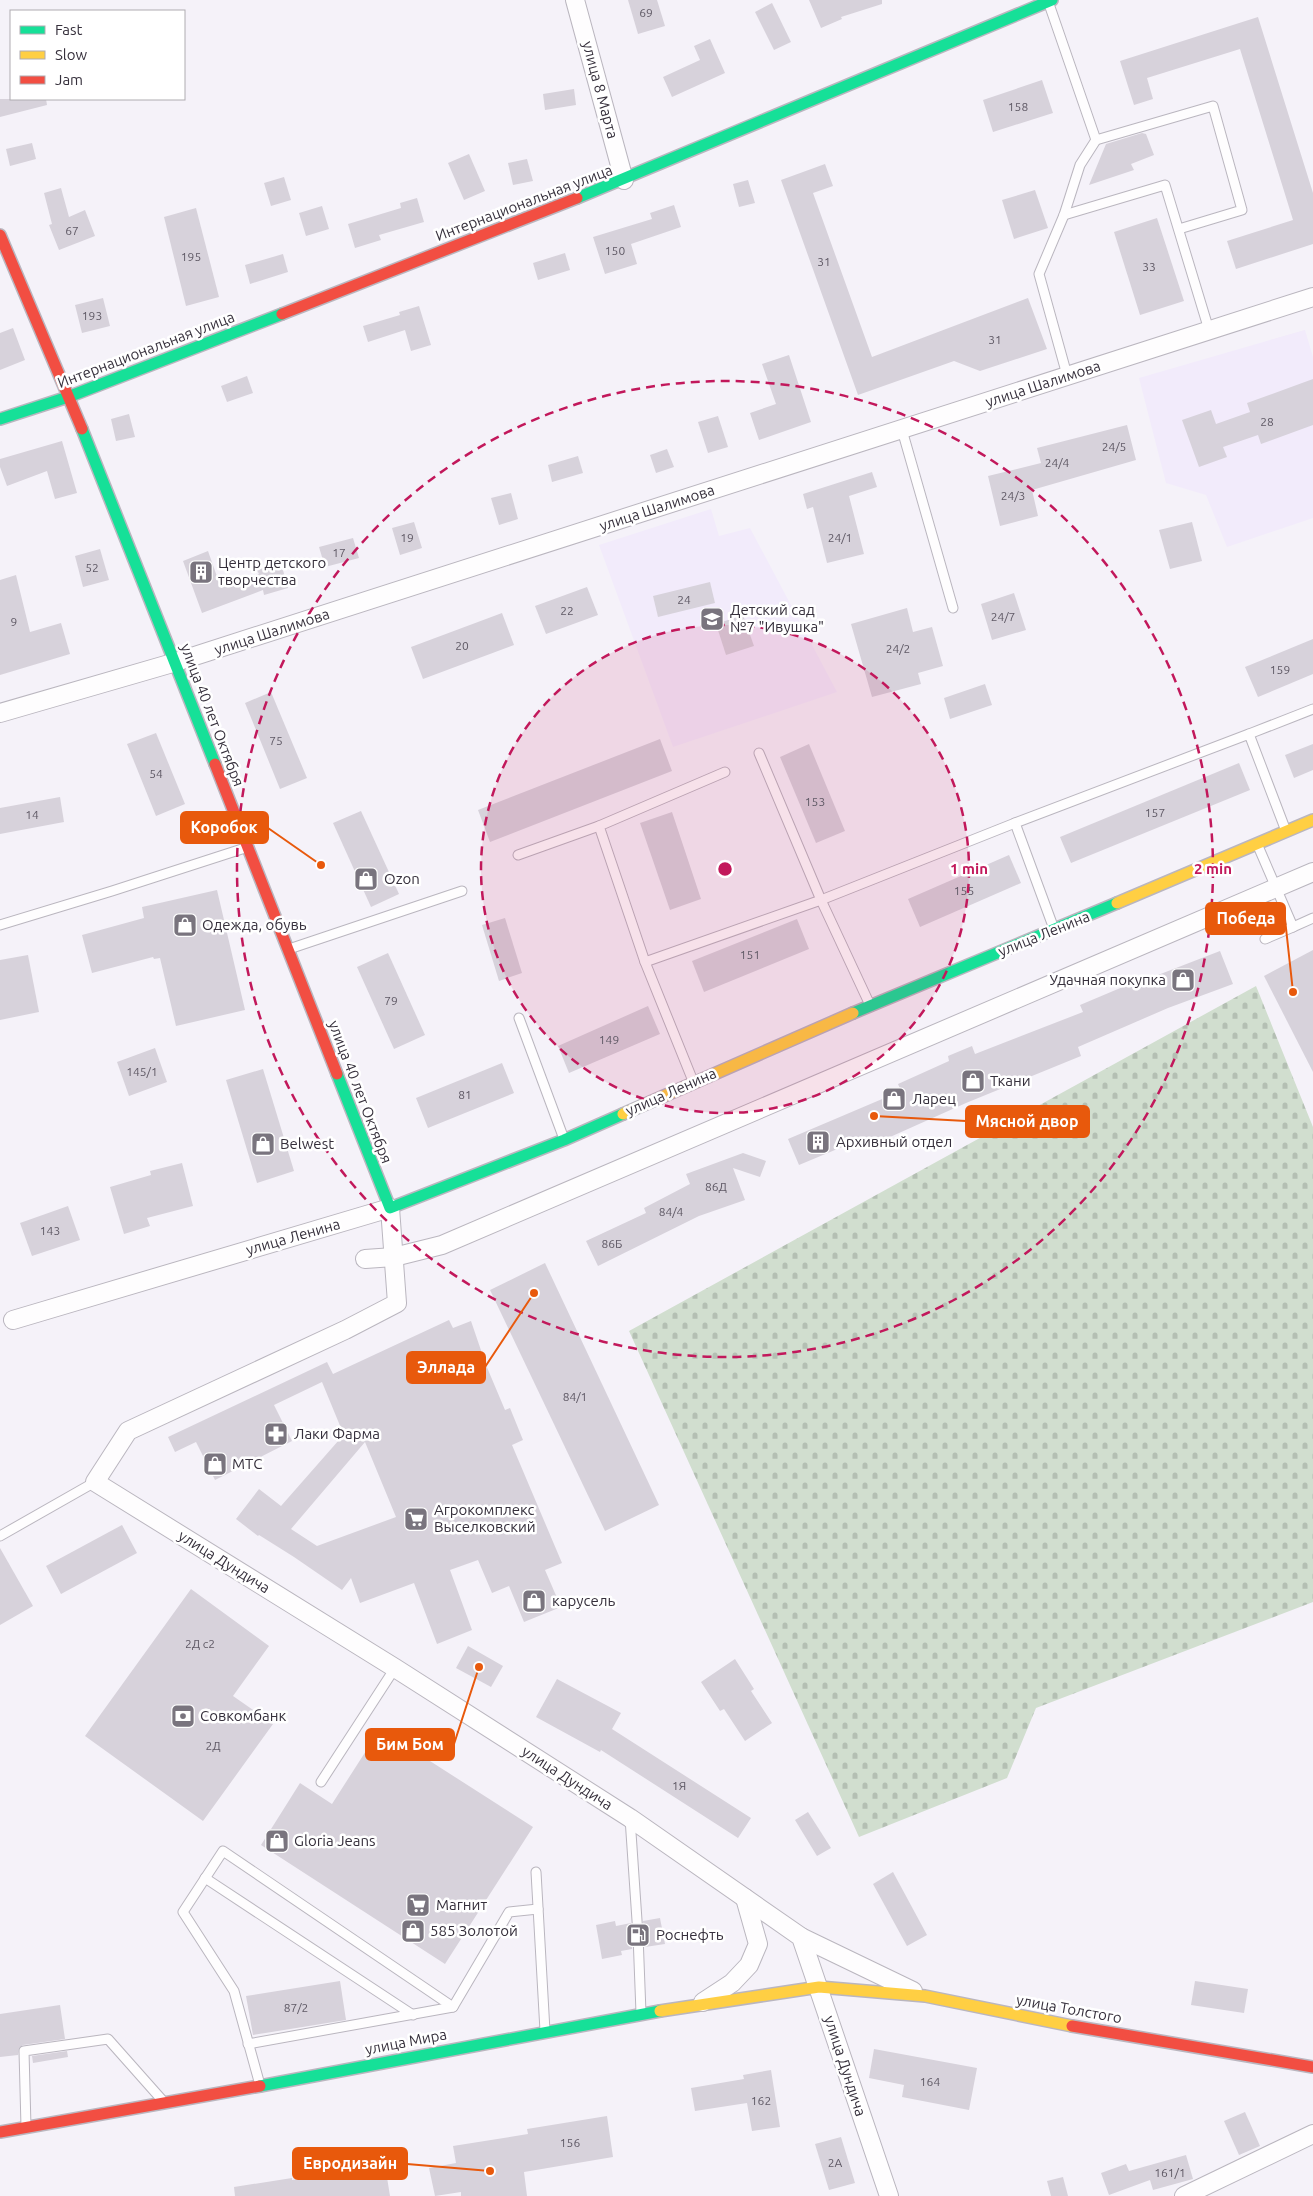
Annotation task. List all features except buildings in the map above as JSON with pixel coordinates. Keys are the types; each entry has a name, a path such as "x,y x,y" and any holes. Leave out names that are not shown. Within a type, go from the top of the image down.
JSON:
{"street":[{"name":"улица 8 Марта","path":"575,0 624,180"},
{"name":"Интернациональная улица","path":"0,419 68,397 624,180 1050,1"},
{"name":"улица 40 лет Октября","path":"0,235 176,662 390,1208"},
{"name":"улица Шалимова","path":"0,713 176,662 1313,297"},
{"name":"улица Ленина","path":"13,1320 390,1208 564,1140 870,1005 1055,930 1313,820"},
{"path":"365,1259 394,1257 442,1245 1313,872"},
{"path":"95,1482 128,1431 345,1330 397,1303 390,1208"},
{"name":"улица Дундича","path":"95,1482 395,1668 630,1818 801,1937 889,2196"},
{"path":"700,2004 732,1983 749,1965 758,1944 745,1898"},
{"path":"801,1937 925,1996"},
{"name":"улица Мира","path":"0,2132 164,2101 260,2086 641,2014 819,1987"},
{"name":"улица Толстого","path":"819,1987 925,1996 1049,2022 1313,2067"},
{"path":"1184,2196 1313,2134"}],"lane":[{"path":"1050,1 1096,140"},
{"path":"1067,375 1039,274 1064,215 1080,165 1096,140 1213,106 1242,210 1179,229"},
{"path":"1064,215 1165,185 1208,330"},
{"path":"902,430 953,608"},
{"path":"645,962 821,900 1015,823 1313,709"},
{"path":"1249,734 1286,831"},
{"path":"759,753 821,900 870,1005"},
{"path":"518,855 599,826 724,772"},
{"path":"1015,823 1055,930"},
{"path":"599,826 645,962 693,1082"},
{"path":"1257,844 1292,927"},
{"path":"0,925 248,847"},
{"path":"288,949 462,891"},
{"path":"1265,939 1313,918"},
{"path":"519,1018 564,1140"},
{"path":"0,1536 95,1482"},
{"path":"321,1782 395,1668"},
{"path":"630,1818 641,2014"},
{"path":"260,2086 234,1991 183,1912 223,1851 453,2007"},
{"path":"536,1872 545,2031"},
{"path":"205,1878 413,2014"},
{"path":"248,2044 453,2007 509,1912 538,1909"},
{"path":"26,2127 24,2051 108,2039 164,2101"}],"shaded area":[{"path":"1305,330 1313,357 1313,518 1227,547 1206,495 1166,483 1139,378"},
{"name":"Детский сад №7 \"Ивушка\"","path":"711,509 719,536 750,528 837,692 673,747 599,545"}],"green space":[{"path":"1256,986 1313,1127 1313,1602 1036,1708 1007,1778 859,1837 629,1331"}],"traffic: fast":[{"path":"577,198 1052,0"},
{"path":"0,419 68,397 282,314"},
{"path":"82,429 215,764"},
{"path":"853,1013 1117,903"},
{"path":"337,1074 390,1208 564,1140 623,1114"},
{"path":"260,2086 660,2011"}],"traffic: slow":[{"path":"1117,903 1313,820"},
{"path":"623,1114 853,1013"},
{"path":"660,2011 819,1987 925,1996 1072,2026"}],"traffic: jam":[{"path":"282,314 577,198"},
{"path":"0,235 82,429"},
{"path":"215,764 337,1074"},
{"path":"1072,2026 1313,2067"},
{"path":"0,2132 260,2086"}],"place":[{"name":"Центр детского творчества","path":"201,572"},
{"name":"Детский сад №7 \"Ивушка\"","path":"712,619"},
{"name":"Коробок","path":"321,865"},
{"name":"Ozon","path":"366,879"},
{"name":"Одежда, обувь","path":"185,925"},
{"name":"Удачная покупка","path":"1183,980"},
{"name":"Победа","path":"1293,992"},
{"name":"Ткани","path":"973,1081"},
{"name":"Ларец","path":"894,1099"},
{"name":"Мясной двор","path":"874,1116"},
{"name":"Архивный отдел","path":"818,1142"},
{"name":"Belwest","path":"263,1144"},
{"name":"Эллада","path":"534,1293"},
{"name":"Лаки Фарма","path":"276,1434"},
{"name":"МТС","path":"215,1464"},
{"name":"Агрокомплекс Выселковский","path":"416,1519"},
{"name":"карусель","path":"534,1601"},
{"name":"Бим Бом","path":"479,1667"},
{"name":"Совкомбанк","path":"183,1716"},
{"name":"Gloria Jeans","path":"277,1841"},
{"name":"Магнит","path":"418,1905"},
{"name":"585 Золотой","path":"413,1931"},
{"name":"Роснефть","path":"638,1935"},
{"name":"Евродизайн","path":"490,2171"}]}
